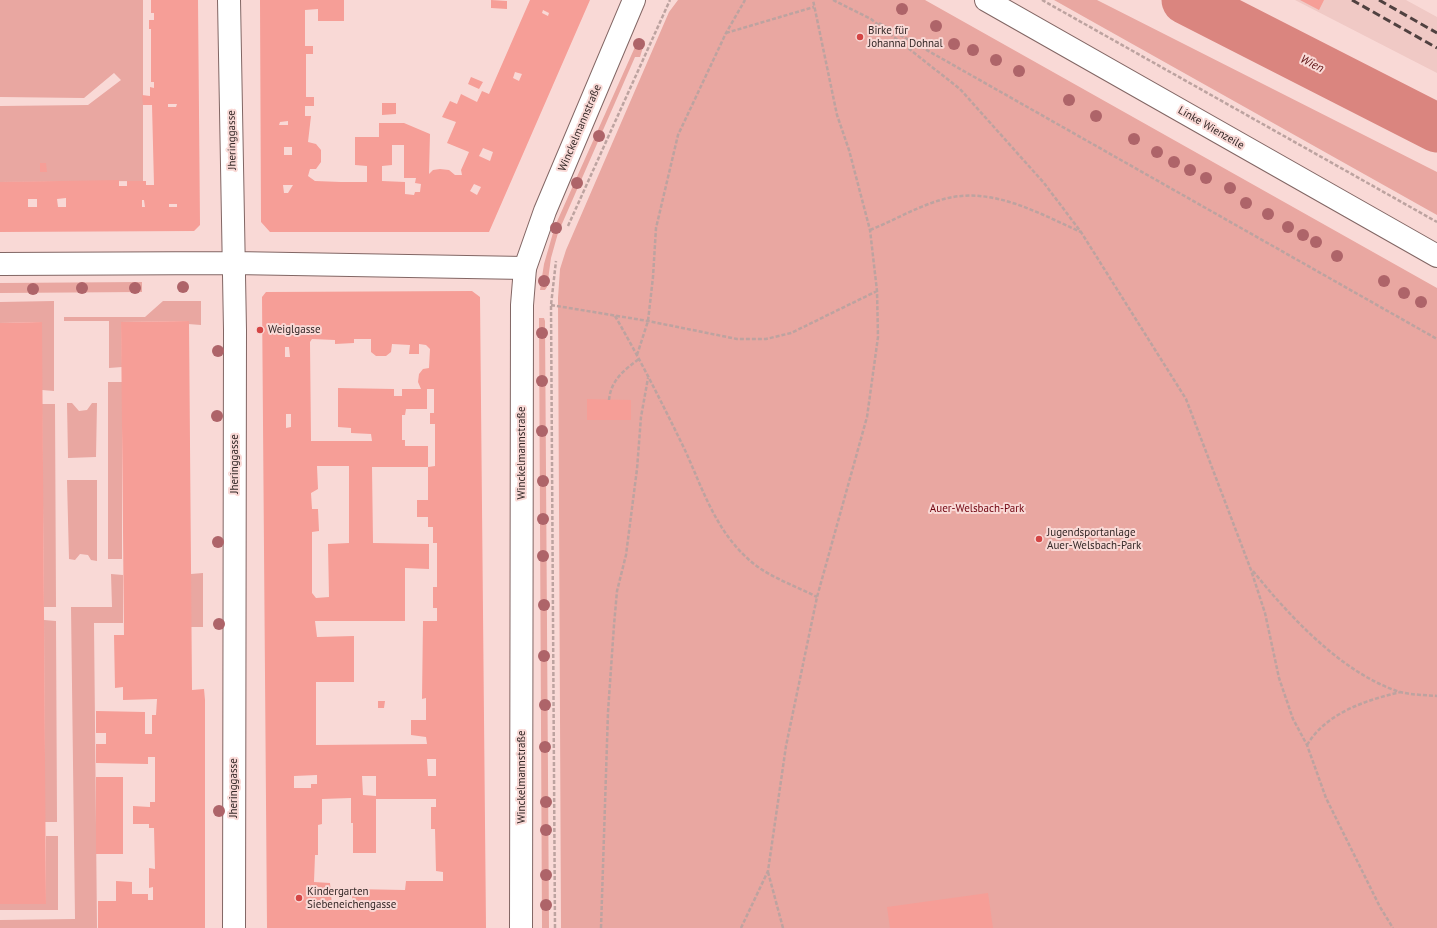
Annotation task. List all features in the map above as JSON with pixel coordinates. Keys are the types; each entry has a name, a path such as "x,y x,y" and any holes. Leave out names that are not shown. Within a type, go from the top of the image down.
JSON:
{"main road":[{"name":"Jheringgasse","path":"229,0 234,263 234,928"},
{"name":"Winckelmannstraße","path":"521,928 522,305 525,268 546,211 634,0"},
{"name":"Linke Wienzeile","path":"986,0 1437,256"},
{"path":"0,264 234,263 525,268"}],"path":[{"path":"566,232 670,0"},
{"path":"637,355 648,321 654,277 656,228 678,134 726,33 745,0"},
{"path":"741,928 768,871 786,746 817,597 867,417 878,337 877,291 870,230 849,150 837,115 813,0"},
{"path":"833,0 871,19 1437,339"},
{"path":"1042,0 1437,222"},
{"path":"726,33 814,7"},
{"path":"871,19 960,89 1044,182 1081,232 1186,399 1251,570 1265,613 1279,678 1294,719 1307,746 1326,798 1380,908 1393,928"},
{"path":"870,230 920,207 944,199 963,195 982,195 1018,204 1081,232"},
{"path":"555,928 552,305 553,276 557,254"},
{"path":"522,305 552,305 648,321 737,339 766,339 791,333 877,291"},
{"path":"615,316 637,355 684,449 707,503 727,537 747,558 770,574 817,597"},
{"path":"609,400 614,381 639,359"},
{"path":"601,928 608,712 614,625 617,591 626,555 637,469 641,417 648,378"},
{"path":"1251,570 1306,633 1368,678 1401,692 1437,696"},
{"path":"1307,746 1313,734 1347,710 1374,699 1401,692"},
{"path":"768,871 783,928"}],"shaded area":[{"path":"1295,0 1406,0 1437,17 1437,73"}],"green space":[{"path":"0,0 143,0 143,181 0,182 0,106 88,105 121,80 114,73 84,98 0,97"},
{"name":"Auer-Welsbach-Park","path":"678,0 925,0 1437,288 1437,928 561,928 558,298 560,269 566,250 669,12"},
{"path":"1054,0 1097,0 1437,172 1437,215"},
{"path":"639,38 645,41 640,57 635,57 558,233 551,258 547,287 545,290 540,290 544,264 555,226"},
{"path":"142,282 142,292 0,293 0,283"},
{"path":"54,301 54,391 42,390 42,322 0,323 0,302"},
{"path":"163,301 201,301 201,325 188,324 188,321 121,322 122,367 109,368 109,321 64,321 64,317 145,317"},
{"path":"539,318 544,318 545,321 549,928 542,928"},
{"path":"108,382 122,382 122,559 108,559"},
{"path":"67,403 72,403 79,411 87,410 92,403 97,403 96,457 68,458"},
{"path":"42,404 55,404 56,607 44,607"},
{"path":"67,480 97,480 97,561 91,560 88,555 80,554 75,560 69,559"},
{"path":"203,573 203,627 191,627 191,574"},
{"path":"111,574 123,575 123,623 94,623 97,928 0,928 0,920 75,919 71,607 112,607"},
{"path":"44,620 56,621 57,822 45,822"},
{"path":"46,836 58,836 58,910 0,910 0,904 46,903"}],"building":[{"path":"151,0 198,0 200,225 194,231 0,232 0,182 119,180 119,186 127,186 127,181 146,181 146,185 154,185 152,105 143,105 142,95 150,96 150,87 154,88 154,82 151,82 151,29 149,29 149,20 154,20 154,13 151,13","holes":["168,104 177,104 176,107 168,107","66,198 66,207 58,207 57,199","28,199 37,199 37,207 28,207","142,200 144,200 145,207 142,207","169,204 177,204 177,207 169,207"]},
{"path":"260,0 344,0 344,21 318,21 318,9 305,10 305,46 313,46 313,54 306,54 306,97 314,97 314,106 305,106 305,116 311,116 308,142 316,144 321,150 321,162 316,169 310,169 308,176 315,181 367,182 367,166 355,165 355,137 379,137 379,123 404,123 430,134 429,174 433,170 440,169 449,170 455,175 462,175 461,170 469,152 447,143 456,122 442,117 450,101 457,104 461,94 477,102 482,91 489,94 530,0 590,0 489,232 270,232 261,222","holes":["543,10 549,13 548,16 542,13","515,72 522,74 519,81 513,78","288,121 288,125 279,125 280,122","392,145 404,145 404,178 416,178 415,183 421,184 420,192 415,192 414,195 405,194 405,182 382,181 382,166 392,165","284,147 292,147 292,155 284,155","483,148 493,152 490,161 479,156","474,184 481,187 477,195 470,191","283,185 293,185 288,193 284,193"]},
{"path":"491,0 507,1 507,9 491,8"},
{"path":"1300,0 1324,0 1319,10"},
{"path":"471,77 483,82 479,89 468,84"},
{"path":"382,103 396,103 396,114 382,115"},
{"path":"40,163 46,163 47,172 40,172"},
{"path":"472,291 480,297 486,928 267,928 262,297 266,292","holes":["312,339 335,340 335,344 354,343 354,339 371,339 371,352 376,356 386,356 391,352 392,344 410,345 409,354 419,354 419,344 426,345 430,349 429,368 423,369 419,374 418,382 421,389 402,389 402,396 394,396 394,389 338,388 338,427 351,428 351,433 371,434 372,441 311,441 310,342","285,347 289,347 290,357 285,357","427,389 434,389 434,413 430,413 430,424 435,424 435,466 428,467 428,446 405,446 405,440 402,440 402,415 405,415 406,409 427,409","286,414 291,414 291,427 286,428","317,466 349,466 349,543 328,544 329,597 316,598 312,593 312,532 319,531 318,509 312,509 311,493 318,489","372,467 428,467 428,500 417,500 417,517 428,517 428,527 433,527 433,543 437,543 437,587 433,587 433,608 437,608 437,621 423,621 422,699 426,698 426,720 411,720 411,735 426,737 427,744 316,745 316,682 354,682 354,636 317,637 315,621 405,621 405,568 429,569 429,544 373,543","427,759 436,759 436,776 428,776","317,775 317,784 311,784 311,788 294,788 294,776","362,776 376,776 376,796 363,795","351,798 353,853 376,853 376,799 436,799 436,807 431,807 431,829 435,829 436,871 443,872 443,881 406,881 405,890 352,889 352,906 332,905 330,883 314,882 315,855 318,855 318,825 322,824 322,799"]},
{"path":"189,321 192,690 204,689 205,700 205,928 98,928 98,901 116,901 116,881 132,882 132,894 148,894 148,900 153,900 153,887 149,888 149,868 155,869 154,828 149,828 149,824 133,824 133,806 150,807 150,802 155,802 155,757 148,757 148,764 96,763 96,744 106,744 106,733 96,733 96,711 145,712 145,734 152,734 152,715 156,715 157,699 123,700 123,687 115,688 114,635 124,635 121,322"},
{"path":"42,322 46,904 0,904 0,323"},
{"path":"587,399 631,400 631,420 587,420"},
{"path":"378,701 385,701 384,708 378,708"},
{"path":"96,777 123,777 123,854 96,854"},
{"path":"988,893 993,928 890,928 887,907"}],"waterway":[{"name":"Wien","path":"1186,0 1437,128"}],"railway":[{"path":"1352,0 1437,48"},
{"path":"1379,0 1437,33"}],"place":[{"name":"Birke für Johanna Dohnal","path":"860,37"},
{"name":"Weiglgasse","path":"260,330"},
{"name":"Jugendsportanlage Auer-Welsbach-Park","path":"1039,539"},
{"name":"Kindergarten Siebeneichengasse","path":"299,898"}]}
